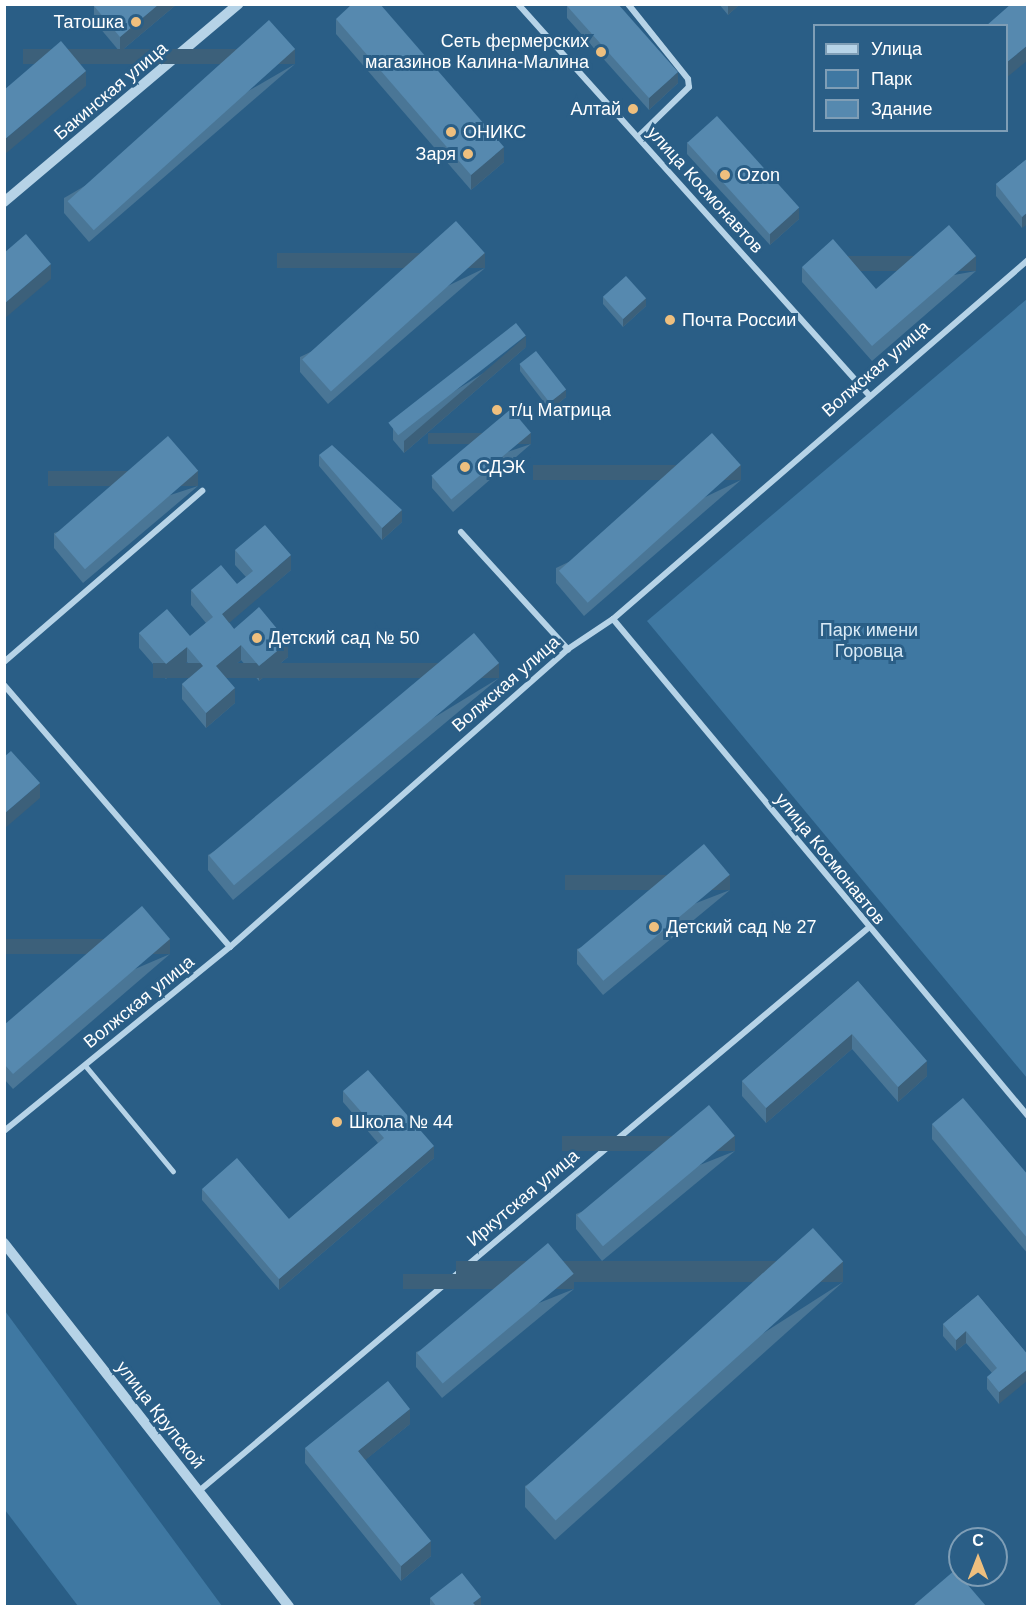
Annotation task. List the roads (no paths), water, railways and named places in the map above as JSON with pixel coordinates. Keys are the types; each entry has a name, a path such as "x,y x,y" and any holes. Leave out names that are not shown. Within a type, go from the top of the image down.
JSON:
{"street":[{"name":"Бакинская улица","path":"4,202 238,4"},
{"name":"улица Космонавтов","path":"518,4 869,395"},
{"path":"627,4 688,79 689,87 638,137"},
{"name":"Волжская улица","path":"4,1131 230,947 568,650 613,619 869,395 1028,260"},
{"path":"4,662 202,491"},
{"path":"461,532 568,650"},
{"name":"улица Космонавтов","path":"613,619 867,929 1028,1116"},
{"path":"4,685 230,947"},
{"name":"Иркутская улица","path":"199,1491 867,929"},
{"name":"улица Крупской","path":"4,1243 289,1606"}],"lane":[{"path":"85,1065 172,1171"}],"place":[{"name":"Татошка","path":"136,22"},
{"name":"Сеть фермерских магазинов Калина-Малина","path":"601,52"},
{"name":"Алтай","path":"633,109"},
{"name":"ОНИКС","path":"451,132"},
{"name":"Заря","path":"468,154"},
{"name":"Ozon","path":"725,175"},
{"name":"Почта России","path":"670,320"},
{"name":"т/ц Матрица","path":"497,410"},
{"name":"СДЭК","path":"465,467"},
{"name":"Детский сад № 50","path":"257,638"},
{"name":"Детский сад № 27","path":"654,927"},
{"name":"Школа № 44","path":"337,1122"}],"park label":[{"name":"Парк имени Горовца","path":"869,641"}]}
